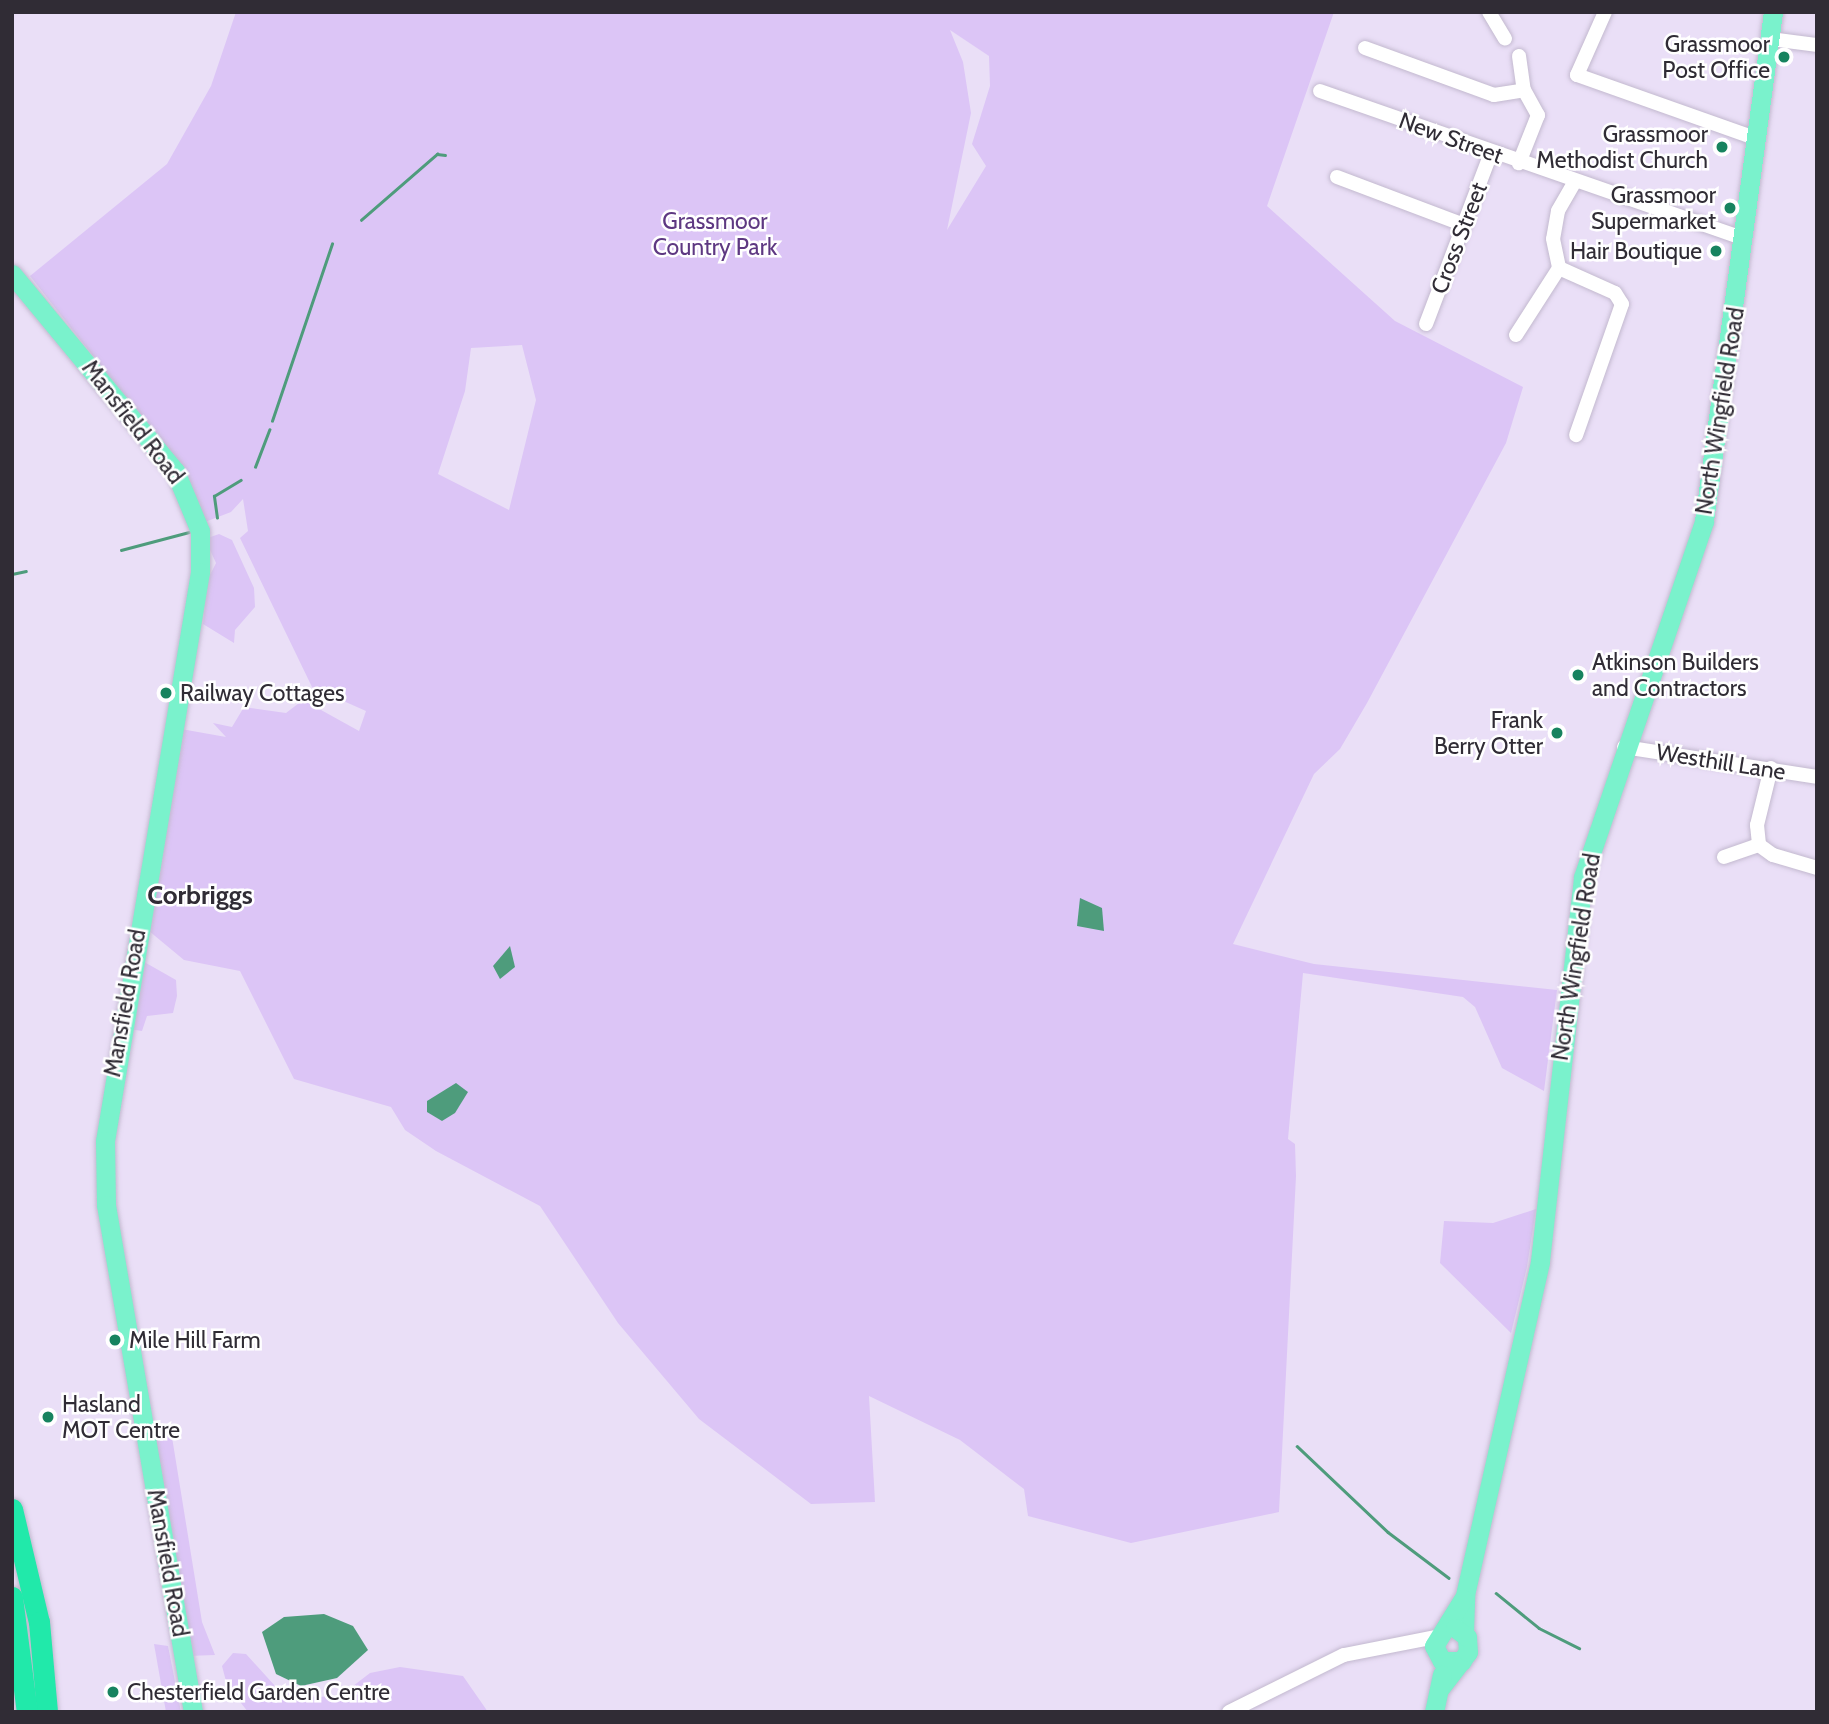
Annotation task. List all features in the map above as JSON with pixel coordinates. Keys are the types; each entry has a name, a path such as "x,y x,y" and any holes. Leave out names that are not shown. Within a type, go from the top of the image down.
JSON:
{"highway":[{"path":"12,1509 39,1622 47,1712"},
{"path":"12,1597 27,1712"}],"main road":[{"name":"North Wingfield Road","path":"1462,1661 1469,1647 1464,1632 1465,1595 1540,1261 1583,877 1624,747 1704,520 1725,399 1741,238 1758,139 1771,39 1771,13"},
{"name":"Mansfield Road","path":"12,274 175,471 200,531 200,572 105,1141 106,1205 193,1711"},
{"name":"North Wingfield Road","path":"1439,1646 1465,1595"},
{"path":"1439,1646 1464,1632"},
{"path":"1439,1646 1462,1661 1441,1687"},
{"path":"1434,1712 1441,1687 1439,1646"}],"street":[{"path":"1489,12 1505,39"},
{"path":"1605,12 1577,75 1758,139"},
{"path":"1771,39 1817,45"},
{"path":"1365,48 1494,95 1524,90"},
{"path":"1519,56 1524,90 1538,116 1519,163"},
{"name":"New Street","path":"1320,91 1574,183 1741,238"},
{"name":"Cross Street","path":"1426,324 1492,153"},
{"path":"1337,177 1464,225"},
{"path":"1516,335 1559,268 1553,239 1558,211 1574,183"},
{"path":"1559,268 1615,293 1622,304 1576,435"},
{"name":"Westhill Lane","path":"1624,747 1771,768 1817,778"},
{"path":"1771,768 1757,825 1759,845 1773,855 1817,868"},
{"path":"1724,857 1759,845"},
{"path":"1229,1712 1344,1656 1412,1645 1439,1646"}],"green space":[{"name":"Grassmoor Country Park","path":"236,12 1334,12 1267,206 1395,321 1523,387 1506,443 1367,703 1340,749 1314,774 1233,944 1314,964 1557,990 1544,1091 1502,1068 1475,1007 1463,997 1303,973 1288,1139 1295,1144 1296,1176 1279,1512 1131,1543 1028,1516 1024,1489 960,1440 869,1396 875,1502 811,1504 699,1419 618,1323 540,1206 436,1151 405,1130 391,1107 294,1079 240,971 184,960 149,931 181,729 226,737 213,723 232,727 244,707 286,713 303,700 359,731 366,711 312,687 240,538 248,531 243,499 231,512 205,522 151,429 30,276 167,164 211,86","holes":["950,30 989,56 990,86 972,144 986,166 947,230 971,113 963,62","522,345 536,400 509,510 438,474 465,391 471,348"]},
{"path":"219,534 232,540 254,588 255,607 235,630 234,643 203,624 207,581 216,563 205,539"},
{"path":"139,959 176,980 177,996 173,1013 147,1016 142,1031 129,1029"},
{"path":"1536,1209 1527,1267 1511,1333 1440,1263 1444,1221 1493,1223"},
{"path":"153,1431 171,1431 202,1622 215,1655 187,1656"},
{"path":"154,1644 168,1646 181,1712 166,1712"},
{"path":"233,1653 246,1654 276,1687 315,1697 340,1696 370,1673 400,1667 463,1676 488,1712 248,1712 227,1685 222,1666"}],"shaded area":[{"path":"1080,898 1102,908 1104,931 1077,926"},
{"path":"510,946 515,967 500,979 493,966"},
{"path":"456,1083 468,1092 455,1113 442,1121 427,1112 427,1101"},
{"path":"324,1614 353,1626 368,1650 337,1678 301,1686 276,1674 262,1632 284,1617"}],"waterway":[{"path":"361,220 437,154 445,155"},
{"path":"272,421 332,244"},
{"path":"255,467 269,430"},
{"path":"217,518 214,496 241,480"},
{"path":"121,550 189,532"},
{"path":"12,574 26,571"},
{"path":"1297,1446 1388,1532 1449,1578"},
{"path":"1496,1593 1539,1628 1579,1648"}],"place":[{"name":"Grassmoor Post Office","path":"1784,57"},
{"name":"Grassmoor Methodist Church","path":"1722,147"},
{"name":"Grassmoor Supermarket","path":"1730,208"},
{"name":"Hair Boutique","path":"1716,251"},
{"name":"Atkinson Builders and Contractors","path":"1578,675"},
{"name":"Railway Cottages","path":"166,693"},
{"name":"Frank Berry Otter","path":"1557,733"},
{"name":"Mile Hill Farm","path":"115,1340"},
{"name":"Hasland MOT Centre","path":"48,1417"},
{"name":"Chesterfield Garden Centre","path":"113,1692"}],"district":[{"name":"Corbriggs","path":"200,896"}]}
